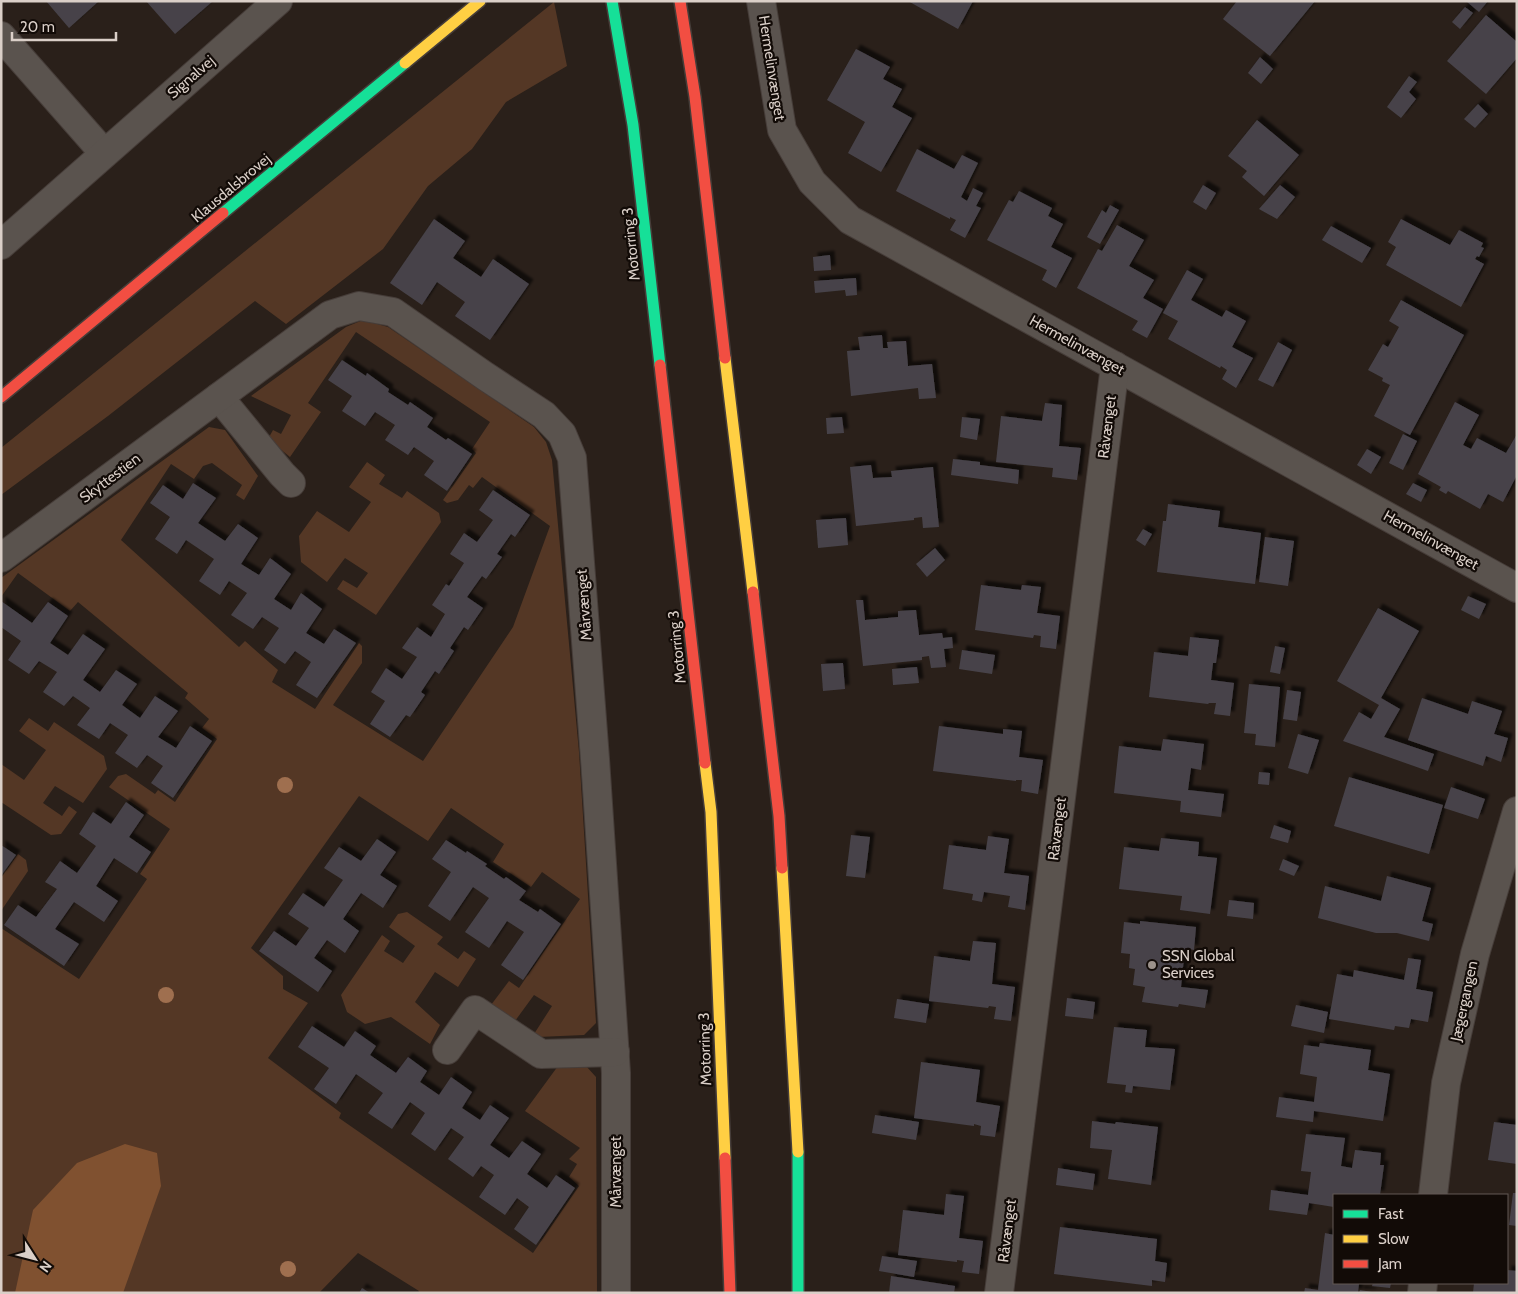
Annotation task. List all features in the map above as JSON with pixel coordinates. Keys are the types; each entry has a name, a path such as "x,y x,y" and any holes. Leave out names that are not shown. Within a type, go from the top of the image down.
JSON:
{"main road":[{"name":"Klausdalsbrovej","path":"1,397 480,1"},
{"name":"Motorring 3","path":"612,1 633,125 711,812 730,1293"},
{"path":"680,1 696,107 779,816 798,1144 798,1293"}],"street":[{"name":"Signalvej","path":"1,245 278,1"},
{"name":"Hermelinvænget","path":"761,1 782,130 812,182 850,220 1517,588"},
{"path":"1,36 104,153"},
{"name":"Mårvænget","path":"330,315 359,306 393,312 544,415 562,434 572,458 595,749 615,1052 616,1293"},
{"name":"Skyttestien","path":"1,558 330,315"},
{"name":"Råvænget","path":"999,1293 1115,366"},
{"path":"219,397 282,474 292,483"},
{"name":"Jægergangen","path":"1434,1194 1448,1074 1475,954 1517,811"},
{"path":"447,1050 475,1010 541,1054 615,1052"}],"shaded area":[{"path":"554,2 567,66 506,102 472,149 428,186 383,249 286,324 255,301 108,416 1,495 1,448"},
{"path":"363,320 388,327 534,427 546,442 552,460 579,752 596,1023 584,1035 538,1037 534,1034 552,1006 534,995 515,1021 491,1005 509,981 519,988 580,899 542,872 531,887 493,862 504,844 451,808 428,841 359,796 251,948 283,976 283,989 308,1003 268,1058 341,1113 339,1118 533,1253 579,1186 569,1177 577,1164 569,1159 580,1148 525,1111 558,1066 586,1066 596,1077 597,1293 418,1293 419,1291 358,1253 319,1293 1,1293 1,928 79,979 147,879 140,874 170,829 109,787 118,776 126,774 155,794 158,790 175,802 217,739 202,728 209,719 185,698 188,693 78,602 70,611 18,573 1,597 1,578 209,427 225,430 258,476 244,500 236,495 242,485 212,463 203,466 194,479 171,464 121,540 239,647 245,641 278,670 272,682 315,709 359,643 362,646 362,663 333,705 423,761 513,627 550,526 482,477 473,488 469,485 458,500 447,503 443,500 476,453 472,449 490,422 356,332 308,403 321,412 290,457 268,439 273,430 281,434 291,415 251,396 346,327"},
{"path":"367,462 385,475 379,484 402,498 407,491 439,513 441,522 376,615 337,589 343,580 357,588 368,573 345,558 327,582 301,562 299,536 317,511 349,532 371,502 349,487"},
{"path":"29,718 48,731 54,722 104,756 107,769 83,803 55,786 43,803 62,816 69,806 77,812 61,834 51,835 1,802 1,764 24,780 46,750 19,731"},
{"path":"18,854 26,860 28,871 1,911 1,878"},
{"path":"407,912 443,937 437,944 458,959 464,951 476,959 458,987 435,972 415,1002 440,1025 430,1044 391,1017 365,1024 347,1012 341,995 382,935 390,941 384,951 403,963 415,946 389,927 398,914"},
{"path":"125,1144 157,1153 161,1186 123,1293 15,1293 33,1210 77,1163"}],"building":[{"path":"46,1 99,1 69,28"},
{"path":"146,1 213,1 175,34"},
{"path":"908,1 973,1 958,29"},
{"path":"1237,1 1315,1 1270,56 1223,19"},
{"path":"1466,1 1488,1 1479,12"},
{"path":"1465,7 1473,13 1460,29 1452,22"},
{"path":"1486,15 1517,42 1517,58 1486,94 1447,61"},
{"path":"856,49 890,67 883,79 902,89 892,107 912,118 881,172 848,153 865,122 827,100"},
{"path":"1260,57 1273,69 1261,84 1248,73"},
{"path":"1409,76 1417,82 1409,92 1416,99 1401,118 1387,107"},
{"path":"1478,104 1488,114 1475,128 1464,119"},
{"path":"1257,120 1299,155 1264,196 1242,177 1247,171 1228,156"},
{"path":"917,149 954,169 962,155 978,163 961,197 967,201 973,188 983,193 976,206 981,208 965,238 950,230 956,220 950,217 950,219 896,191"},
{"path":"1203,185 1216,193 1206,210 1193,202"},
{"path":"1280,185 1295,197 1277,219 1259,209"},
{"path":"1019,191 1052,208 1048,216 1063,224 1051,247 1072,258 1056,288 1042,280 1047,270 987,240 1009,200 1013,202"},
{"path":"1110,205 1119,210 1100,244 1087,237 1102,210 1106,213"},
{"path":"434,219 465,241 453,258 481,277 493,259 529,284 490,340 455,316 465,302 437,282 422,305 390,283"},
{"path":"1401,219 1450,245 1459,230 1483,243 1481,247 1484,248 1479,257 1477,256 1475,259 1484,264 1461,307 1386,265 1396,247 1388,242"},
{"path":"1117,225 1144,240 1129,266 1154,280 1143,298 1163,309 1147,338 1132,330 1138,321 1077,288 1098,249 1102,251"},
{"path":"1331,226 1371,248 1362,263 1322,240"},
{"path":"830,255 831,270 814,271 813,257"},
{"path":"1187,270 1203,279 1191,300 1222,317 1226,310 1246,321 1232,347 1253,358 1236,388 1222,379 1227,370 1168,339 1178,321 1163,313"},
{"path":"856,278 857,295 846,296 845,290 815,293 814,281"},
{"path":"1401,300 1464,335 1410,435 1374,416 1390,385 1382,381 1383,378 1368,370 1383,344 1388,347 1399,327 1389,321"},
{"path":"882,335 883,348 888,348 887,342 906,341 908,366 932,364 936,398 919,399 918,388 851,396 847,351 860,350 858,337"},
{"path":"1278,342 1292,350 1273,387 1258,380"},
{"path":"342,360 366,376 367,373 389,389 388,392 408,405 410,402 433,418 427,427 472,454 447,491 424,475 434,461 414,447 408,455 385,440 395,425 375,412 365,426 342,411 352,396 328,380"},
{"path":"1455,402 1479,415 1463,445 1471,449 1477,438 1506,453 1517,434 1517,475 1503,502 1488,494 1480,509 1448,491 1446,494 1439,490 1441,487 1418,474"},
{"path":"1045,403 1062,405 1059,446 1081,448 1077,480 1052,477 1053,468 996,462 1001,416 1042,421"},
{"path":"842,417 844,433 827,434 826,418"},
{"path":"962,417 980,419 977,440 960,437"},
{"path":"1403,434 1417,441 1403,470 1389,463"},
{"path":"1367,449 1381,457 1371,474 1357,465"},
{"path":"953,459 1019,470 1018,484 951,475"},
{"path":"871,465 873,478 892,477 891,471 933,467 939,527 923,528 922,517 914,518 914,520 856,526 850,467"},
{"path":"193,483 216,498 198,523 225,541 238,524 258,538 241,564 259,575 270,558 291,574 274,599 291,610 301,593 322,609 306,633 324,644 334,629 356,643 317,698 296,685 311,662 295,651 285,664 264,650 279,628 262,617 253,629 231,615 247,593 229,581 220,595 199,581 214,559 186,540 177,554 155,539 170,517 150,503 163,485 183,499"},
{"path":"1413,483 1427,490 1421,502 1406,494"},
{"path":"493,490 530,515 515,537 511,534 497,554 502,557 486,579 482,576 467,597 483,608 468,630 464,627 450,648 454,651 439,674 435,671 421,692 425,695 410,717 406,715 390,737 370,724 385,701 371,692 386,668 402,679 417,657 402,648 417,627 431,637 445,614 432,605 446,584 449,586 464,563 450,554 464,533 477,542 493,520 479,510"},
{"path":"1168,504 1220,511 1218,527 1261,533 1255,584 1157,572 1163,521 1166,521"},
{"path":"846,518 848,545 818,548 816,520"},
{"path":"1143,529 1152,534 1145,546 1136,540"},
{"path":"1265,537 1294,541 1288,586 1259,582"},
{"path":"935,548 945,560 927,577 916,564"},
{"path":"981,585 1021,590 1022,585 1041,587 1037,613 1060,616 1056,649 1040,647 1041,636 1034,635 1033,638 975,630"},
{"path":"1468,596 1486,604 1479,619 1461,610"},
{"path":"856,600 863,600 865,620 898,617 898,611 916,610 919,635 942,633 943,638 952,637 953,648 944,649 946,667 931,668 929,656 922,657 922,660 863,666"},
{"path":"1,601 32,623 48,602 68,616 50,643 68,655 83,634 105,649 83,680 100,692 116,670 137,684 122,705 140,718 155,696 178,711 158,737 176,748 190,726 212,741 173,798 151,783 163,766 147,755 137,768 115,753 128,735 110,723 99,739 77,725 90,708 73,696 64,706 43,692 57,672 39,661 29,674 8,660 21,641 1,627"},
{"path":"1378,608 1419,631 1381,698 1400,709 1384,737 1434,754 1428,771 1343,741 1359,712 1371,719 1379,705 1337,681"},
{"path":"1190,637 1219,640 1216,663 1213,663 1211,680 1234,683 1230,716 1214,714 1216,703 1208,704 1149,697 1154,652 1188,656"},
{"path":"1275,646 1285,648 1280,674 1270,672"},
{"path":"962,650 995,655 992,674 959,669"},
{"path":"843,663 845,689 823,691 821,664"},
{"path":"917,667 919,683 893,685 892,669"},
{"path":"1249,684 1280,687 1275,747 1255,745 1256,734 1244,733"},
{"path":"1287,690 1301,692 1297,721 1283,719"},
{"path":"1422,698 1468,714 1472,701 1502,711 1494,734 1508,738 1501,762 1486,756 1483,766 1408,740"},
{"path":"939,726 1003,734 1003,729 1022,731 1019,757 1043,760 1038,794 1021,791 1022,780 1016,781 933,771"},
{"path":"1298,734 1319,740 1308,774 1288,768"},
{"path":"1163,739 1204,744 1201,770 1191,768 1188,790 1224,794 1221,817 1180,812 1181,801 1114,793 1119,746 1161,751"},
{"path":"1259,772 1270,773 1269,785 1258,784"},
{"path":"1349,777 1443,805 1429,854 1334,826"},
{"path":"1451,787 1485,799 1478,819 1444,808"},
{"path":"126,802 144,815 129,837 151,852 137,873 114,858 96,886 118,901 104,922 74,902 55,929 79,944 64,966 4,925 18,905 36,917 57,889 45,882 60,861 77,873 96,846 79,834 93,812 111,824"},
{"path":"1274,825 1291,831 1288,843 1270,838"},
{"path":"851,835 870,837 865,878 846,876"},
{"path":"988,836 1009,839 1004,873 1029,876 1025,910 1008,907 1010,896 984,892 982,902 972,900 973,894 943,889 949,845 986,850"},
{"path":"1161,838 1199,842 1198,856 1217,858 1210,914 1180,910 1182,896 1119,889 1124,847 1159,851"},
{"path":"377,839 396,852 380,875 397,886 383,908 361,893 343,919 359,931 345,953 327,940 314,958 332,971 318,992 259,951 274,931 296,946 309,928 288,914 303,893 324,907 343,880 324,868 339,847 361,861"},
{"path":"446,840 466,853 467,851 487,864 485,866 504,879 506,877 526,891 519,900 538,912 540,909 561,924 523,980 501,965 524,932 507,921 489,948 465,932 489,898 473,887 450,921 428,906 451,872 432,859"},
{"path":"1,845 16,855 1,876"},
{"path":"1283,859 1299,866 1294,876 1279,870"},
{"path":"1387,876 1431,888 1422,921 1433,924 1429,941 1397,933 1376,933 1318,918 1325,886 1381,901"},
{"path":"1229,900 1254,903 1253,919 1227,916"},
{"path":"1140,921 1196,927 1194,950 1185,948 1181,987 1208,990 1205,1008 1179,1004 1178,1007 1142,1002 1145,987 1133,985 1135,969 1129,968 1130,954 1121,953 1124,922 1140,924"},
{"path":"973,941 996,943 992,984 1015,987 1011,1021 994,1019 996,1007 989,1006 988,1008 929,1001 934,956 970,961"},
{"path":"1408,958 1421,960 1416,989 1433,992 1428,1022 1411,1019 1409,1028 1395,1026 1394,1030 1329,1019 1337,974 1353,977 1354,970 1404,980"},
{"path":"1067,998 1095,1002 1093,1019 1065,1016"},
{"path":"897,999 929,1004 926,1023 894,1018"},
{"path":"1296,1005 1328,1012 1324,1033 1291,1026"},
{"path":"312,1026 344,1047 355,1031 376,1046 370,1055 396,1073 408,1057 427,1071 420,1082 439,1095 451,1077 472,1092 462,1108 480,1120 490,1105 509,1118 490,1145 509,1158 522,1141 541,1154 527,1174 547,1188 556,1175 575,1188 536,1245 514,1229 529,1207 517,1198 505,1215 479,1197 494,1175 481,1166 473,1177 448,1159 464,1137 451,1128 435,1151 411,1134 425,1113 410,1102 392,1129 368,1113 383,1093 356,1074 336,1104 314,1089 329,1068 298,1047"},
{"path":"1114,1027 1147,1030 1145,1047 1175,1049 1170,1090 1133,1086 1132,1093 1125,1092 1126,1085 1107,1083"},
{"path":"1320,1043 1371,1050 1368,1070 1390,1074 1383,1121 1314,1111 1313,1122 1276,1117 1279,1097 1314,1102 1317,1077 1300,1074 1304,1045 1319,1047"},
{"path":"921,1062 980,1070 976,1102 1000,1106 995,1137 980,1135 981,1126 974,1124 974,1126 914,1118"},
{"path":"875,1115 919,1122 916,1140 872,1133"},
{"path":"1092,1121 1158,1127 1151,1185 1108,1179 1112,1150 1090,1148"},
{"path":"1494,1122 1517,1125 1517,1164 1488,1160"},
{"path":"1306,1134 1345,1138 1341,1166 1352,1168 1355,1150 1381,1153 1380,1165 1384,1165 1380,1194 1333,1194 1333,1207 1309,1203 1307,1215 1269,1210 1271,1190 1308,1195 1311,1172 1301,1171"},
{"path":"1058,1168 1095,1174 1093,1190 1056,1185"},
{"path":"1513,1193 1517,1193 1517,1226 1509,1225"},
{"path":"946,1194 964,1196 959,1238 983,1241 979,1274 962,1272 964,1261 957,1260 957,1262 898,1255 903,1210 944,1215"},
{"path":"1060,1227 1157,1239 1155,1261 1167,1263 1165,1282 1152,1280 1152,1286 1054,1274"},
{"path":"1325,1233 1333,1235 1333,1284 1359,1284 1358,1293 1304,1293 1305,1288 1318,1290"},
{"path":"882,1256 917,1261 914,1277 879,1271"},
{"path":"1508,1270 1517,1271 1517,1293 1473,1293 1474,1284 1508,1284"},
{"path":"891,1276 955,1286 954,1293 889,1293"},
{"path":"1373,1284 1391,1284 1390,1288 1372,1286"},
{"path":"362,1288 370,1293 359,1293"},
{"path":"1360,1290 1372,1292 1372,1293 1359,1293"}],"traffic: fast":[{"path":"612,1 633,125 660,365"},
{"path":"223,213 405,63"},
{"path":"798,1152 798,1293"}],"traffic: slow":[{"path":"405,63 480,1"},
{"path":"725,358 753,592"},
{"path":"705,763 711,812 725,1158"},
{"path":"782,868 798,1152"}],"traffic: jam":[{"path":"680,1 695,97 725,358"},
{"path":"1,397 223,213"},
{"path":"660,365 705,763"},
{"path":"753,592 779,816 782,868"},
{"path":"725,1158 730,1293"}],"place":[{"name":"SSN Global Services","path":"1152,965"}]}
